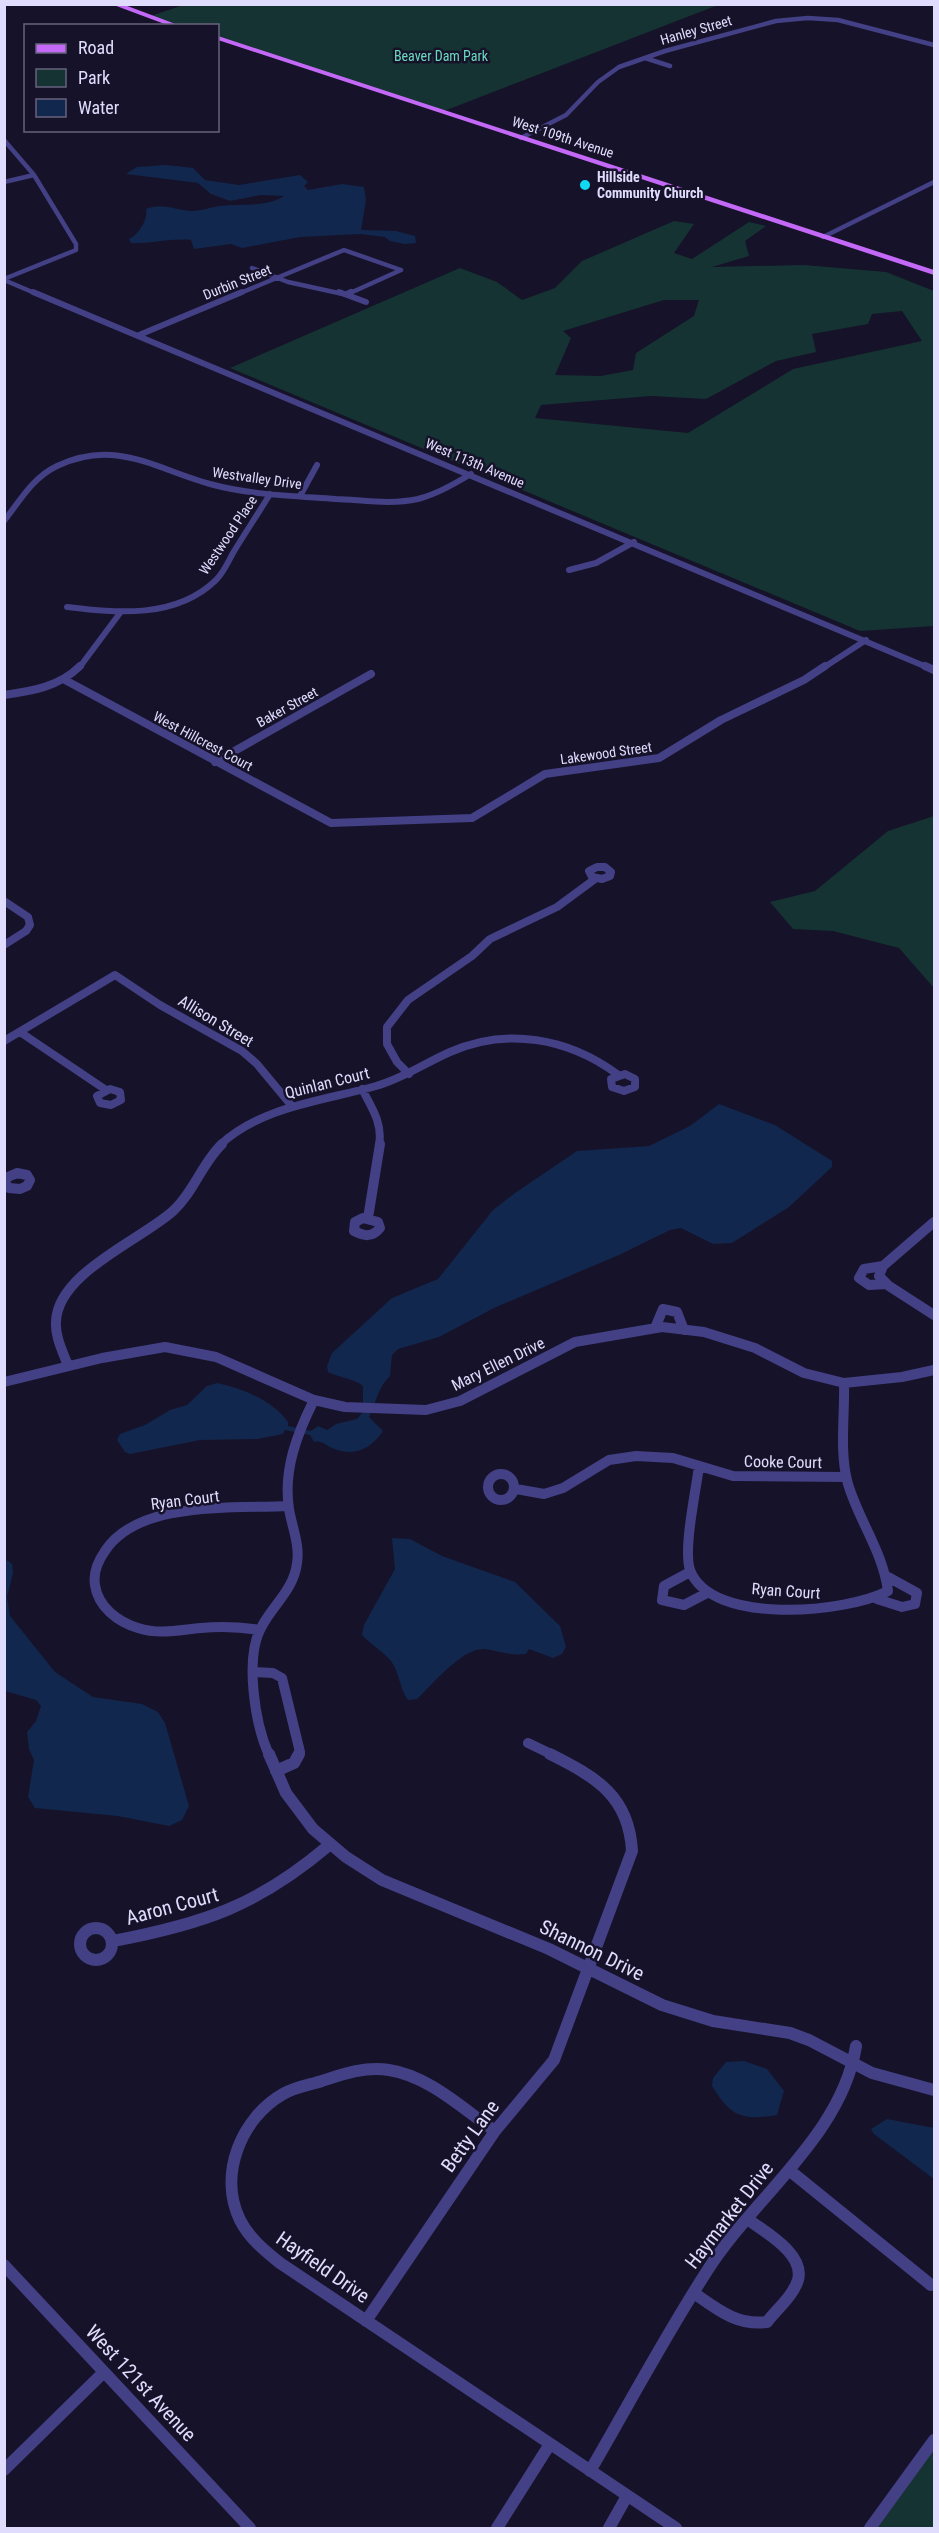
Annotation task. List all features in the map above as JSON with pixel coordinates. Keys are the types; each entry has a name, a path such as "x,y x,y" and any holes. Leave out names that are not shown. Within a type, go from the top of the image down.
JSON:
{"main road":[{"path":"114,4 172,24"},
{"name":"West 109th Avenue","path":"219,39 934,273"}],"street":[{"name":"Hanley Street","path":"521,138 549,126 566,115 605,76 645,58 759,25 799,19 843,21 934,45"},
{"path":"645,58 670,66"},
{"path":"4,140 34,175 76,244 76,250 4,279"},
{"path":"4,182 34,175"},
{"path":"824,237 934,182"},
{"name":"Durbin Street","path":"139,335 344,250 401,270 347,294"},
{"path":"252,268 278,278 347,294 366,302"},
{"name":"West 113th Avenue","path":"4,279 934,670"},
{"name":"Westvalley Drive","path":"4,521 45,472 61,465 108,456 141,459 196,481 270,494 357,502 417,499 443,490 471,474"},
{"path":"300,496 316,465"},
{"name":"Westwood Place","path":"67,607 120,614 156,609 201,592 217,579 270,494"},
{"path":"569,570 596,563 634,542"},
{"path":"4,695 28,693 65,680 85,666 120,614"},
{"name":"Lakewood Street","path":"331,823 472,818 545,774 659,758 721,720 804,680 867,640"},
{"name":"Baker Street","path":"215,762 371,674"},
{"name":"West Hillcrest Court","path":"65,680 331,823"},
{"path":"409,1074 397,1062 387,1044 387,1027 402,1006 472,956 489,939 557,907 595,879"},
{"path":"4,901 28,917 30,925 26,931 4,945"},
{"name":"Allison Street","path":"20,1032 115,975 160,1005 207,1029 242,1051 257,1064 291,1105"},
{"path":"4,1041 20,1032 106,1090"},
{"name":"Quinlan Court","path":"68,1366 56,1329 59,1306 67,1292 83,1277 174,1210 190,1190 205,1163 224,1142 258,1120 291,1105 362,1089 409,1074 459,1047 507,1038 533,1038 568,1046 594,1057 617,1074"},
{"path":"362,1089 378,1120 381,1135 368,1218"},
{"path":"934,1222 883,1266 879,1276 887,1284 934,1315"},
{"path":"883,1266 864,1269 859,1278 869,1285 887,1284"},
{"path":"655,1328 663,1309 677,1312 684,1330"},
{"name":"Mary Ellen Drive","path":"4,1382 68,1366 165,1347 190,1350 216,1357 314,1400 345,1407 426,1410 460,1401 575,1342 655,1328 705,1332 755,1348 804,1373 844,1383 902,1377 934,1370"},
{"path":"844,1383 846,1477 857,1513 883,1561 888,1577 917,1593 915,1604 902,1607 877,1599"},
{"name":"Shannon Drive","path":"314,1400 295,1443 290,1462 288,1506 297,1535 297,1568 285,1598 260,1630 256,1644 254,1672 260,1725 276,1771 298,1811 328,1846 382,1880 590,1968 655,2003 702,2019 754,2025 803,2038 853,2065 906,2085 934,2090"},
{"name":"Cooke Court","path":"516,1489 544,1494 563,1488 609,1460 636,1456 674,1458 733,1476 846,1477"},
{"path":"690,1572 664,1586 662,1600 684,1605 707,1593 690,1572 687,1558 699,1466"},
{"name":"Ryan Court","path":"260,1630 223,1627 163,1632 131,1626 118,1620 99,1599 95,1587 97,1564 101,1554 116,1536 142,1520 180,1513 288,1506"},
{"name":"Ryan Court","path":"707,1593 733,1602 758,1606 833,1609 877,1599 888,1591 888,1577"},
{"path":"254,1672 273,1672 282,1678 300,1752 294,1763 276,1771"},
{"name":"Betty Lane","path":"366,2321 495,2131 554,2060 632,1851 633,1833 627,1813 602,1785 580,1769 528,1743"},
{"name":"Aaron Court","path":"113,1941 201,1923 253,1903 298,1873 328,1846"},
{"name":"Haymarket Drive","path":"590,2471 708,2269 834,2111 853,2065 856,2046"},
{"name":"Hayfield Drive","path":"495,2131 420,2081 388,2070 357,2072 301,2087 284,2094 251,2122 241,2139 232,2170 232,2193 239,2218 255,2243 280,2263 676,2529"},
{"path":"789,2170 932,2286"},
{"path":"693,2293 728,2317 752,2326 767,2322 798,2279 798,2264 788,2252 749,2220"},
{"name":"West 121st Avenue","path":"4,2265 249,2529"},
{"path":"4,2470 104,2372"},
{"path":"870,2529 934,2439"},
{"path":"497,2529 550,2444"},
{"path":"609,2529 627,2496"}],"green space":[{"name":"Beaver Dam Park","path":"186,4 718,5 444,111 219,38 219,24 177,24 151,16"},
{"path":"674,221 694,224 674,253 692,259 749,222 766,226 745,241 749,256 712,267 804,265 886,272 934,291 934,626 860,631 230,368 460,268 497,282 522,300 555,288 582,261","holes":["664,300 699,300 694,316 636,353 633,370 601,376 555,375 571,338 563,331","902,311 922,341 793,369 688,433 535,418 541,405 651,396 706,399 776,361 816,352 812,334 868,324 872,314"]},
{"path":"934,816 934,988 899,948 833,931 793,929 770,902 815,891 888,831"},
{"path":"934,2441 934,2528 871,2528"}],"water":[{"path":"166,165 193,168 205,180 239,185 300,175 308,182 304,186 308,190 342,184 364,187 366,200 361,230 396,231 415,236 416,243 405,244 390,241 385,237 361,234 300,237 242,248 231,244 194,249 191,240 131,243 129,239 142,226 146,209 152,207 163,206 195,211 220,206 261,204 284,196 261,195 230,201 211,194 198,183 126,174 137,167"},
{"path":"719,1104 775,1125 832,1161 832,1167 789,1207 732,1243 713,1244 681,1228 670,1230 619,1255 496,1307 439,1337 398,1349 392,1355 390,1376 380,1390 369,1417 383,1431 373,1443 361,1450 340,1451 321,1442 314,1442 310,1435 285,1430 283,1434 257,1439 200,1440 130,1454 125,1452 117,1440 120,1434 145,1425 170,1410 187,1405 207,1386 217,1383 257,1396 282,1414 288,1426 311,1431 318,1426 327,1430 336,1424 357,1419 363,1412 363,1386 328,1372 327,1366 332,1353 392,1298 438,1279 493,1210 577,1151 649,1146 690,1126"},
{"path":"392,1538 410,1539 442,1556 515,1582 560,1626 566,1647 562,1654 553,1658 529,1649 526,1654 475,1650 457,1661 417,1699 408,1700 391,1661 362,1635 364,1625 395,1569"},
{"path":"5,1559 12,1564 13,1573 7,1597 10,1616 55,1672 93,1697 142,1704 158,1712 165,1723 189,1806 182,1820 169,1826 118,1816 35,1808 28,1797 34,1760 29,1749 27,1732 36,1721 41,1706 36,1700 5,1691"},
{"path":"744,2061 767,2069 784,2091 777,2115 754,2117 738,2114 725,2104 712,2086 713,2078 726,2062"},
{"path":"887,2119 934,2128 934,2179 874,2134 871,2129"}],"place":[{"name":"Hillside Community Church","path":"585,185"}]}
